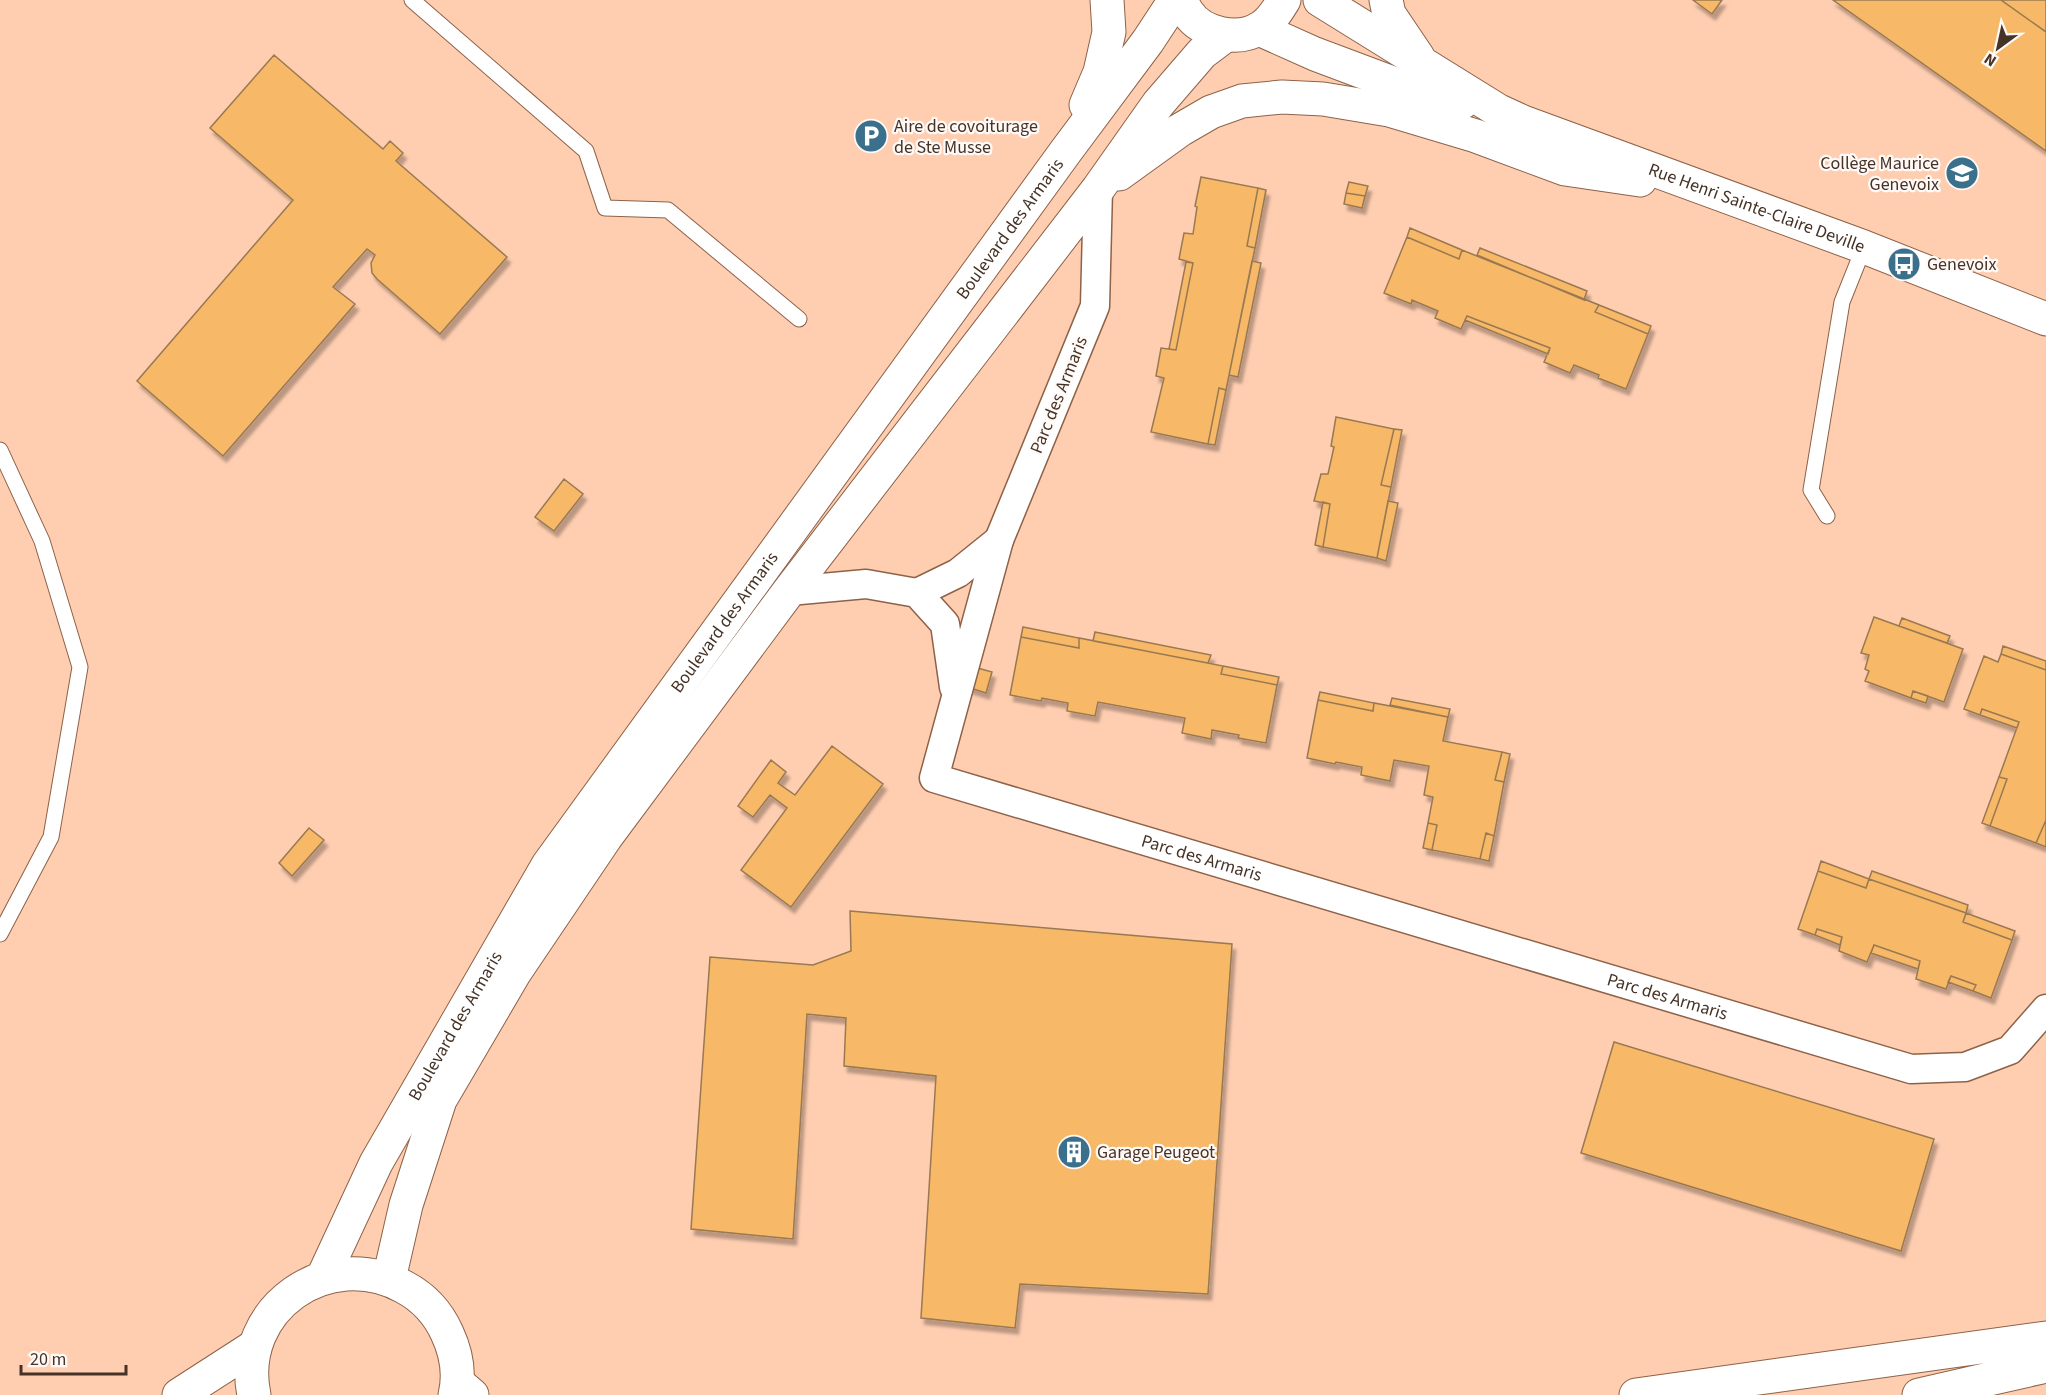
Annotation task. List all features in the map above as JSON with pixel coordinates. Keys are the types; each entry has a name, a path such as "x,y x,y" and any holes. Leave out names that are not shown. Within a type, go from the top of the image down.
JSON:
{"main road":[{"path":"1066,151 1100,72 1109,32 1107,0"},
{"name":"Boulevard des Armaris","path":"323,1277 376,1163 548,865 1148,41 1175,0"},
{"path":"1182,0 1188,14 1205,28 1226,35 1243,34 1259,29 1275,15 1284,0"},
{"name":"Rue Henri Sainte-Claire Deville","path":"1320,0 1499,111"},
{"name":"Rue Henri Sainte-Claire Deville","path":"1386,0 1389,14 1424,66"},
{"name":"Rue Henri Sainte-Claire Deville","path":"1259,29 1315,54 1395,84 1499,111 2046,319"},
{"name":"Boulevard des Armaris","path":"389,1278 406,1205 440,1100 515,972 606,837 789,591 1098,189 1180,77 1202,53 1226,35"},
{"path":"1098,189 1180,130 1211,112 1242,101 1282,97 1323,99 1389,110 1476,136 1565,169 1711,190"},
{"path":"254,1395 251,1380 255,1346 270,1316 293,1292 323,1277 356,1272 389,1278 418,1295 441,1319 454,1349 462,1391"},
{"path":"1636,1395 2046,1338"},
{"path":"179,1395 255,1346"},
{"path":"1918,1395 2046,1366"}],"street":[{"name":"Parc des Armaris","path":"1098,189 1095,306 999,540 934,778 1911,1069 1965,1067 2010,1050 2046,1009"},
{"path":"789,591 866,584 917,592 958,573 999,540"},
{"path":"917,592 945,624 956,696"}],"lane":[{"path":"412,0 586,151 605,208 668,210 799,319"},
{"path":"1827,516 1810,490 1842,302 1864,248"},
{"path":"0,450 42,541 80,667 51,837 0,934"}],"building":[{"path":"1693,0 1722,0 1712,14"},
{"path":"1833,0 2001,0 2046,32 2046,151"},
{"path":"2001,0 2046,0 2046,32"},
{"path":"274,55 383,149 390,141 403,153 396,161 507,257 440,334 377,279 372,273 371,263 375,255 367,249 333,287 355,304 223,456 137,381 293,200 210,128"},
{"path":"1201,177 1258,188 1247,246 1255,248 1226,390 1219,388 1208,444 1151,432 1164,378 1156,376 1161,348 1176,350 1193,263 1179,259 1184,233 1193,234 1197,207 1195,206"},
{"path":"1349,182 1368,186 1365,196 1346,193"},
{"path":"1258,188 1266,190 1255,248 1247,246"},
{"path":"1346,193 1365,196 1362,208 1344,204"},
{"path":"1410,228 1462,250 1459,259 1407,237"},
{"path":"1407,237 1459,259 1462,250 1599,305 1595,312 1648,334 1626,389 1574,365 1570,373 1544,362 1550,348 1467,316 1461,329 1435,318 1438,311 1412,300 1411,304 1384,293"},
{"path":"1480,248 1587,291 1584,300 1477,255"},
{"path":"1252,261 1261,263 1238,377 1229,375"},
{"path":"1186,262 1193,263 1176,350 1169,349"},
{"path":"1599,305 1651,326 1648,334 1595,312"},
{"path":"1467,316 1550,348 1548,354 1465,320"},
{"path":"1219,388 1226,390 1215,445 1208,444"},
{"path":"1336,417 1394,429 1381,485 1391,487 1377,558 1323,547 1330,504 1314,501 1321,474 1328,474 1334,447 1331,446"},
{"path":"1394,429 1402,430 1391,487 1381,485"},
{"path":"564,479 583,494 554,531 535,517"},
{"path":"1388,501 1398,503 1386,561 1377,558"},
{"path":"1323,502 1330,504 1323,547 1315,545"},
{"path":"1874,617 1963,649 1944,702 1913,691 1911,698 1865,681 1869,671 1865,669 1869,655 1861,653"},
{"path":"1902,618 1950,636 1947,643 1899,626"},
{"path":"1023,627 1079,638 1079,648 1021,637"},
{"path":"1095,632 1211,655 1208,663 1093,641"},
{"path":"1021,637 1079,648 1079,638 1223,666 1221,674 1277,685 1266,743 1212,730 1211,739 1182,733 1185,718 1098,702 1095,716 1067,711 1068,703 1010,695"},
{"path":"2003,646 2046,661 2046,670 2001,654"},
{"path":"2001,654 2046,670 2046,820 2036,843 1990,826 2007,779 1999,777 2019,722 1982,709 1980,715 1964,709 1984,656 1998,662"},
{"path":"1223,666 1279,677 1277,685 1221,674"},
{"path":"974,667 992,672 986,693 967,687"},
{"path":"1913,691 1928,696 1926,703 1911,698"},
{"path":"1320,692 1374,703 1373,711 1318,700"},
{"path":"1392,698 1450,709 1448,717 1390,705"},
{"path":"1318,700 1373,711 1374,703 1448,717 1443,741 1502,752 1495,780 1504,782 1494,836 1486,833 1480,859 1432,850 1437,825 1428,823 1433,797 1424,795 1429,766 1394,760 1390,781 1361,775 1362,767 1307,758"},
{"path":"1982,709 2019,722 2017,728 1980,715"},
{"path":"832,746 883,784 791,907 741,870 787,808 770,795 753,817 738,806 771,760 786,772 778,783 795,795"},
{"path":"1502,752 1510,754 1504,782 1495,780"},
{"path":"1999,777 2007,779 1990,826 1982,823"},
{"path":"2046,820 2046,847 2036,843"},
{"path":"1428,823 1437,825 1432,850 1423,848"},
{"path":"309,828 324,840 292,876 279,863"},
{"path":"1486,833 1494,836 1489,861 1480,859"},
{"path":"1821,861 1869,879 1866,888 1818,871"},
{"path":"1818,871 1866,888 1869,879 1966,913 1963,922 2012,940 1991,998 1973,991 1976,985 1951,976 1946,989 1916,979 1920,961 1874,945 1867,962 1839,951 1842,937 1817,929 1815,935 1798,929"},
{"path":"1872,871 1968,905 1966,913 1869,879"},
{"name":"Garage Peugeot","path":"850,911 1232,944 1208,1294 1020,1284 1015,1328 921,1318 936,1076 844,1066 846,1018 807,1014 793,1239 691,1229 710,957 813,965 851,951"},
{"path":"1966,913 2015,931 2012,940 1963,922"},
{"path":"1817,929 1842,937 1840,945 1815,935"},
{"path":"1874,945 1920,961 1918,969 1871,953"},
{"path":"1951,976 1976,985 1973,991 1948,982"},
{"path":"1614,1042 1934,1139 1901,1251 1581,1153"}],"place":[{"name":"Aire de covoiturage de Ste Musse","path":"871,136"},
{"name":"Collège Maurice Genevoix","path":"1962,173"},
{"name":"Genevoix","path":"1904,264"},
{"name":"Garage Peugeot","path":"1074,1152"}]}
